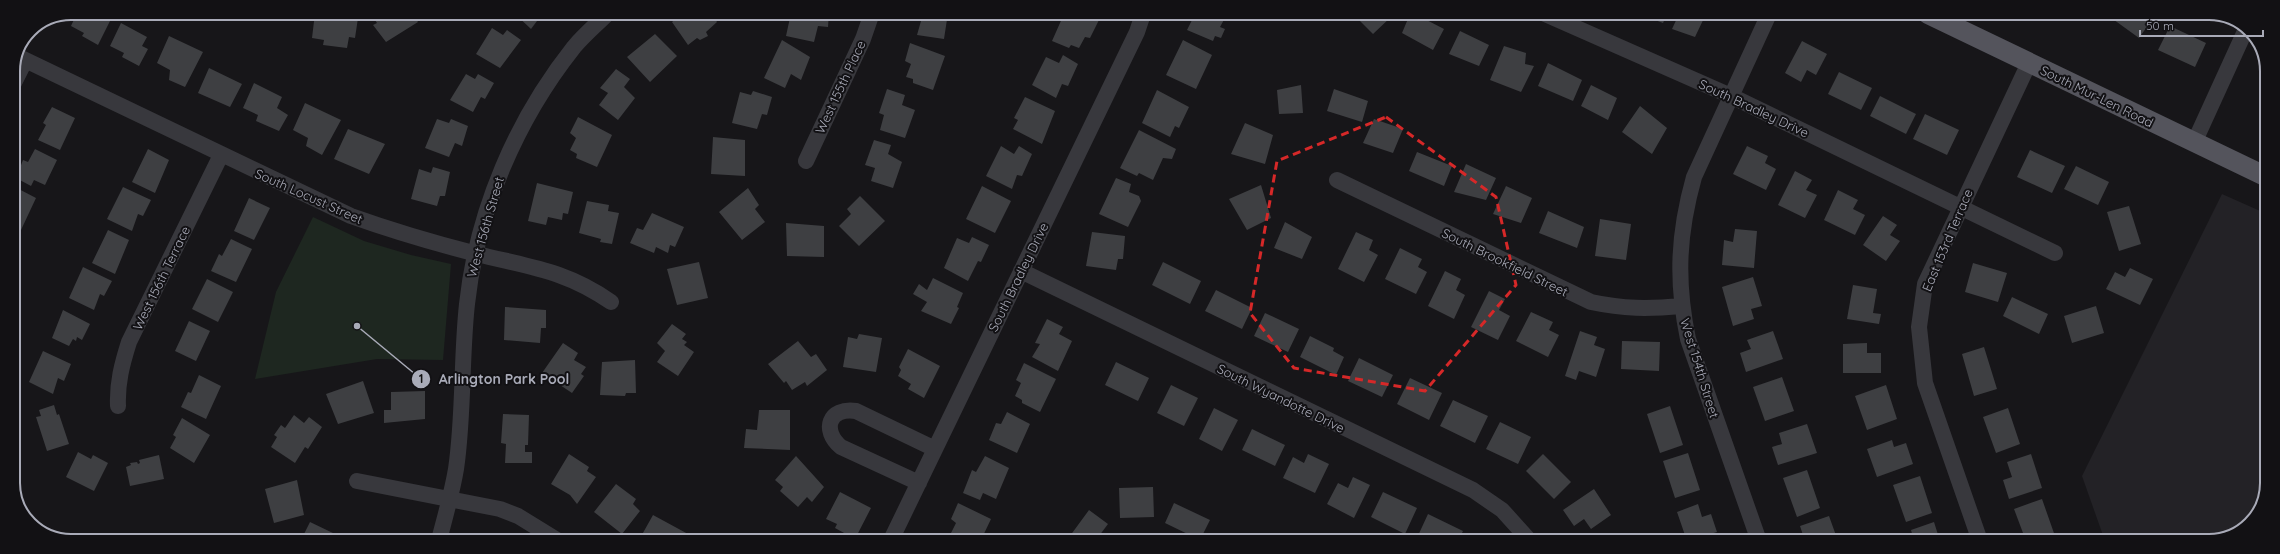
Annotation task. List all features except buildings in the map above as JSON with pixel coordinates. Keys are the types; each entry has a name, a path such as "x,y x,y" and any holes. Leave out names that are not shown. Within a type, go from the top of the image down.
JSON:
{"main road":[{"name":"South Mur-Len Road","path":"1940,20 2260,174"}],"street":[{"name":"West 156th Street","path":"440,534 456,470 467,304 475,253 488,209 515,140 549,80 575,46 601,20"},
{"name":"West 155th Place","path":"806,161 863,39 870,20"},
{"name":"South Bradley Drive","path":"894,534 1137,32 1141,20"},
{"name":"South Bradley Drive","path":"1559,20 1731,96 2054,253"},
{"name":"West 154th Street","path":"1757,534 1688,339 1682,306 1679,276 1680,242 1686,205 1703,155 1766,20"},
{"path":"2194,143 2243,34"},
{"name":"South Locust Street","path":"22,59 351,216 404,235 546,269 571,278 611,302"},
{"name":"East 153rd Terrace","path":"1978,534 1925,383 1920,351 1919,327 1925,284 2029,63"},
{"name":"West 156th Terrace","path":"118,406 117,387 129,342 221,155"},
{"name":"South Brookfield Street","path":"1337,180 1591,302 1620,308 1646,310 1682,306"},
{"name":"South Wyandotte Drive","path":"1021,271 1473,490 1502,510 1524,534"},
{"path":"919,483 841,447 834,440 830,432 830,423 834,415 844,409 856,411 935,449"},
{"path":"357,481 500,509 512,513 547,534"}],"highlighted area":[{"path":"1386,117 1496,197 1516,285 1425,391 1294,368 1250,313 1277,161"}],"shaded area":[{"path":"2222,194 2260,211 2260,483 2259,493 2253,508 2240,523 2231,529 2219,533 2103,534 2082,476"},
{"path":"313,217 364,241 411,255 451,264 443,360 377,359 255,379 276,292"}],"place":[{"name":"Arlington Park Pool","path":"357,326"}]}
